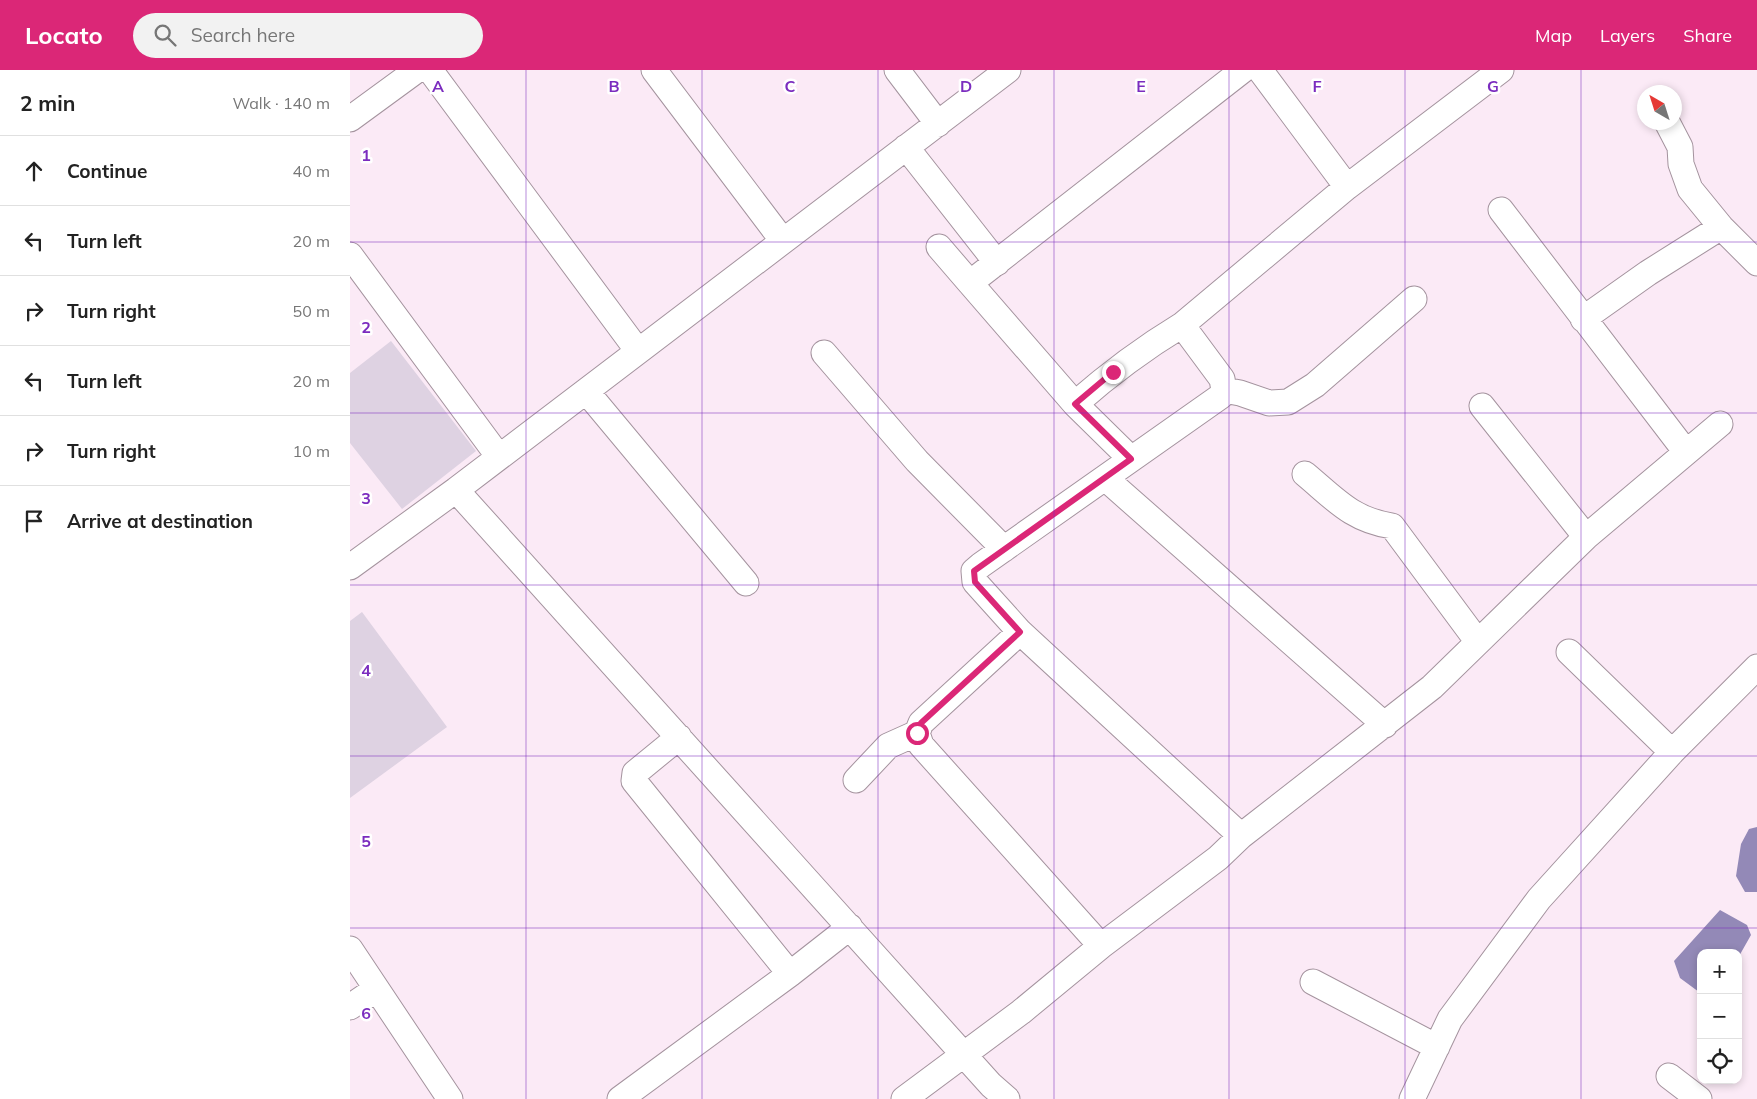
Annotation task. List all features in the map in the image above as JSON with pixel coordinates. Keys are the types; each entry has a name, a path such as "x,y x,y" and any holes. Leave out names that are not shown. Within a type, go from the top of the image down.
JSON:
{"street":[{"path":"355,106 417,70"},
{"path":"430,70 638,351"},
{"path":"654,70 783,241"},
{"path":"898,70 938,124"},
{"path":"350,567 456,490 1008,70"},
{"path":"970,284 1243,70"},
{"path":"1260,70 1347,188"},
{"path":"1075,404 1135,356 1182,325 1347,188 1501,70"},
{"path":"1671,130 1680,147 1681,164 1690,189 1721,227 1757,263"},
{"path":"906,147 996,263"},
{"path":"1500,210 1686,452"},
{"path":"1583,319 1648,273 1721,227"},
{"path":"939,247 1075,404 1131,459"},
{"path":"350,255 499,457"},
{"path":"1224,390 1240,393 1268,403 1288,402 1315,385 1414,299"},
{"path":"1182,325 1222,379 1224,390 1221,396 974,571 975,582 1020,632 1241,836"},
{"path":"824,353 917,461 1004,549"},
{"path":"586,391 746,583"},
{"path":"1482,406 1586,536"},
{"path":"904,1099 1021,1012 1101,946 1218,858 1241,836 1432,687 1586,536 1720,424"},
{"path":"1305,474 1359,518 1374,524 1392,526 1478,642"},
{"path":"1105,478 1385,725"},
{"path":"456,490 964,1054 1007,1099"},
{"path":"1020,632 921,723 917,733 921,744 1101,946"},
{"path":"1569,652 1672,752"},
{"path":"1412,1099 1450,1019 1539,898 1672,752 1757,667"},
{"path":"856,780 888,746 917,733"},
{"path":"679,737 635,773 634,782 790,974"},
{"path":"620,1099 790,974 850,927"},
{"path":"350,949 450,1099"},
{"path":"1313,982 1437,1047"},
{"path":"350,1007 376,990"},
{"path":"1669,1076 1699,1099"}],"shaded area":[{"path":"1757,827 1757,892 1745,892 1736,876 1741,844 1749,829"},
{"path":"1720,910 1747,925 1751,935 1742,951 1742,949 1697,949 1697,991 1680,978 1674,961"}],"building":[{"path":"391,341 476,451 402,509 350,443 350,373"},
{"path":"362,612 447,727 350,798 350,621"}],"route":[{"path":"917,733 921,723 1020,632 975,582 974,571 1131,459 1075,404 1113,372"}]}
